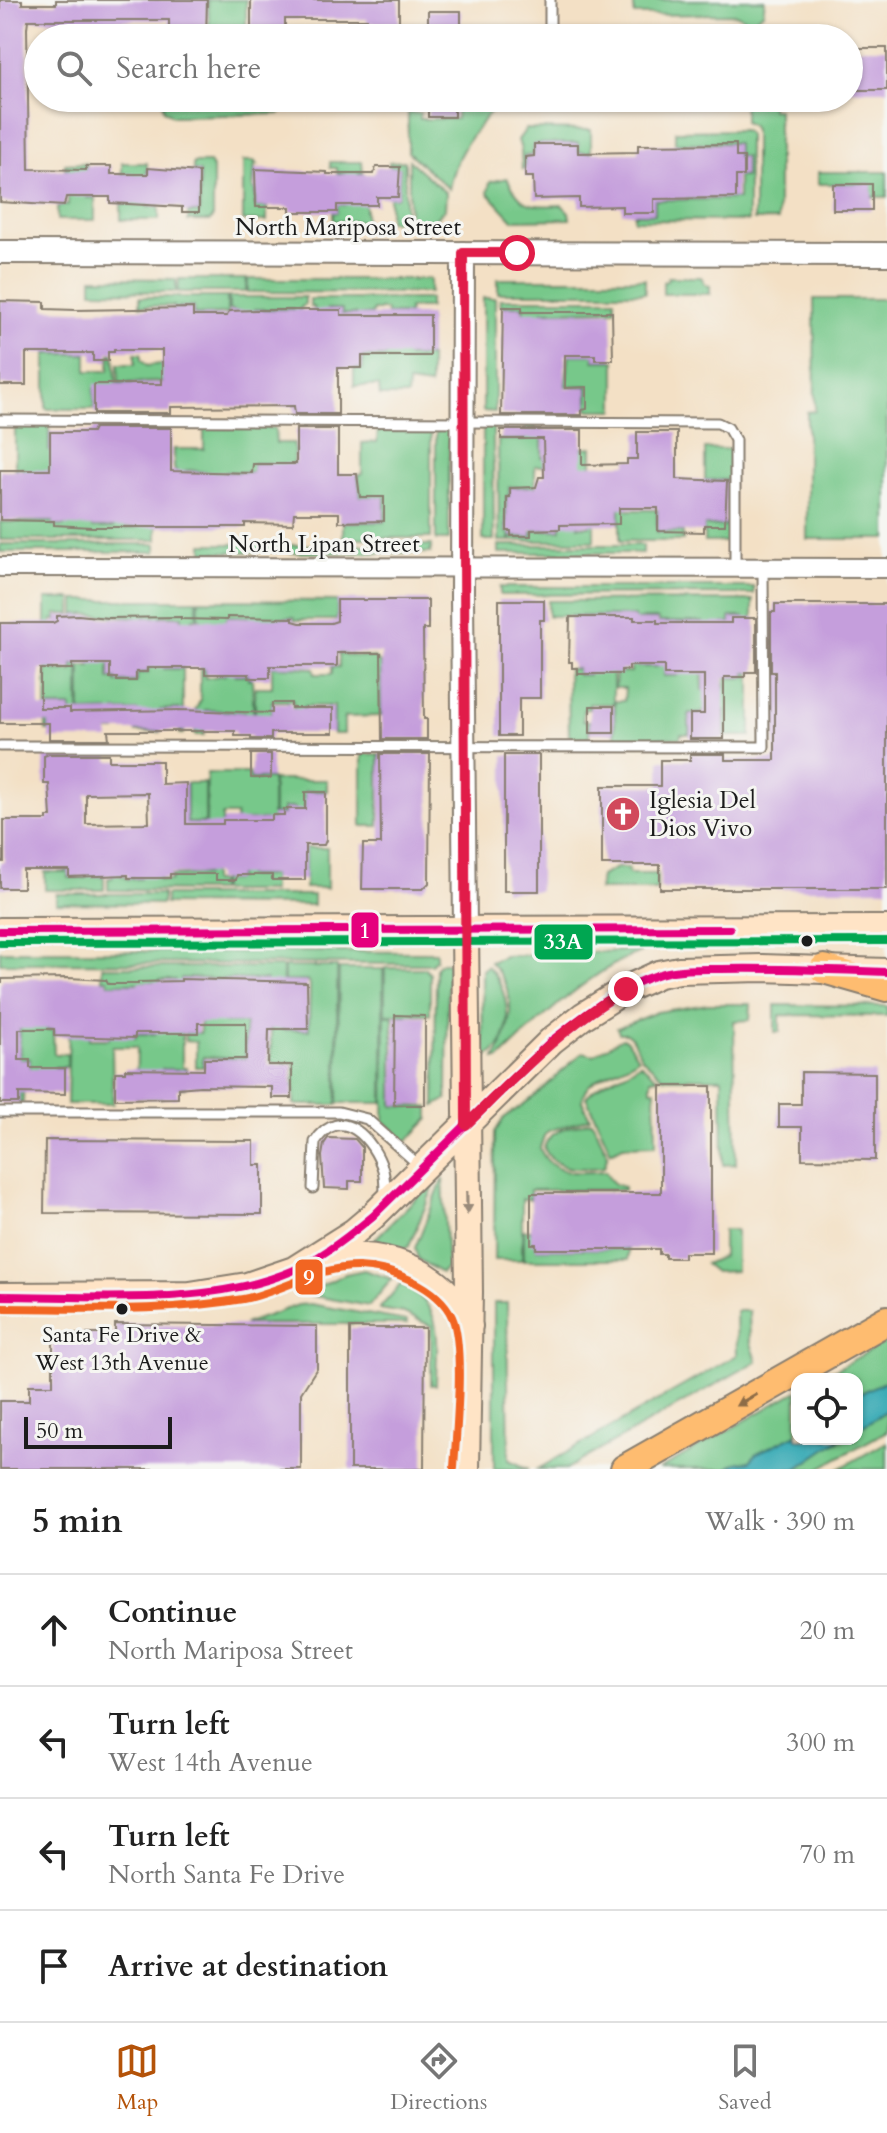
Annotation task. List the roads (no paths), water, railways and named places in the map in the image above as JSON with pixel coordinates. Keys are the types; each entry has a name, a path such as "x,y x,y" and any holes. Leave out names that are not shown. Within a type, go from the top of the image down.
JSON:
{"main road":[{"path":"0,931 887,929"},
{"path":"465,930 469,1326 466,1469"},
{"path":"294,1270 354,1232 566,1028 626,989 659,974 697,968 887,972"},
{"path":"824,969 887,987"},
{"path":"0,1296 190,1295 247,1286 333,1258 358,1255 378,1257 415,1271 441,1287 458,1304 469,1326"},
{"path":"625,1469 887,1320"}],"street":[{"name":"North Mariposa Street","path":"0,252 887,254"},
{"path":"463,253 465,930"},
{"name":"North Lipan Street","path":"0,567 887,568"}],"lane":[{"path":"550,0 550,24"},
{"path":"0,420 713,422 723,425 732,433 735,447 735,569"},
{"path":"0,746 764,747 763,569"},
{"path":"0,1112 339,1112 367,1119 380,1127 423,1168"},
{"path":"313,1188 315,1142 329,1128 345,1125 362,1133 369,1142 383,1170 386,1204"}],"water":[{"path":"887,1380 887,1410 863,1426 863,1392"},
{"path":"791,1437 791,1445 831,1445 796,1469 726,1469 736,1463 750,1461 757,1453"}],"place":[{"name":"Iglesia Del Dios Vivo","path":"623,814"},
{"name":"Santa Fe Drive & West 13th Avenue","path":"122,1309"}]}
